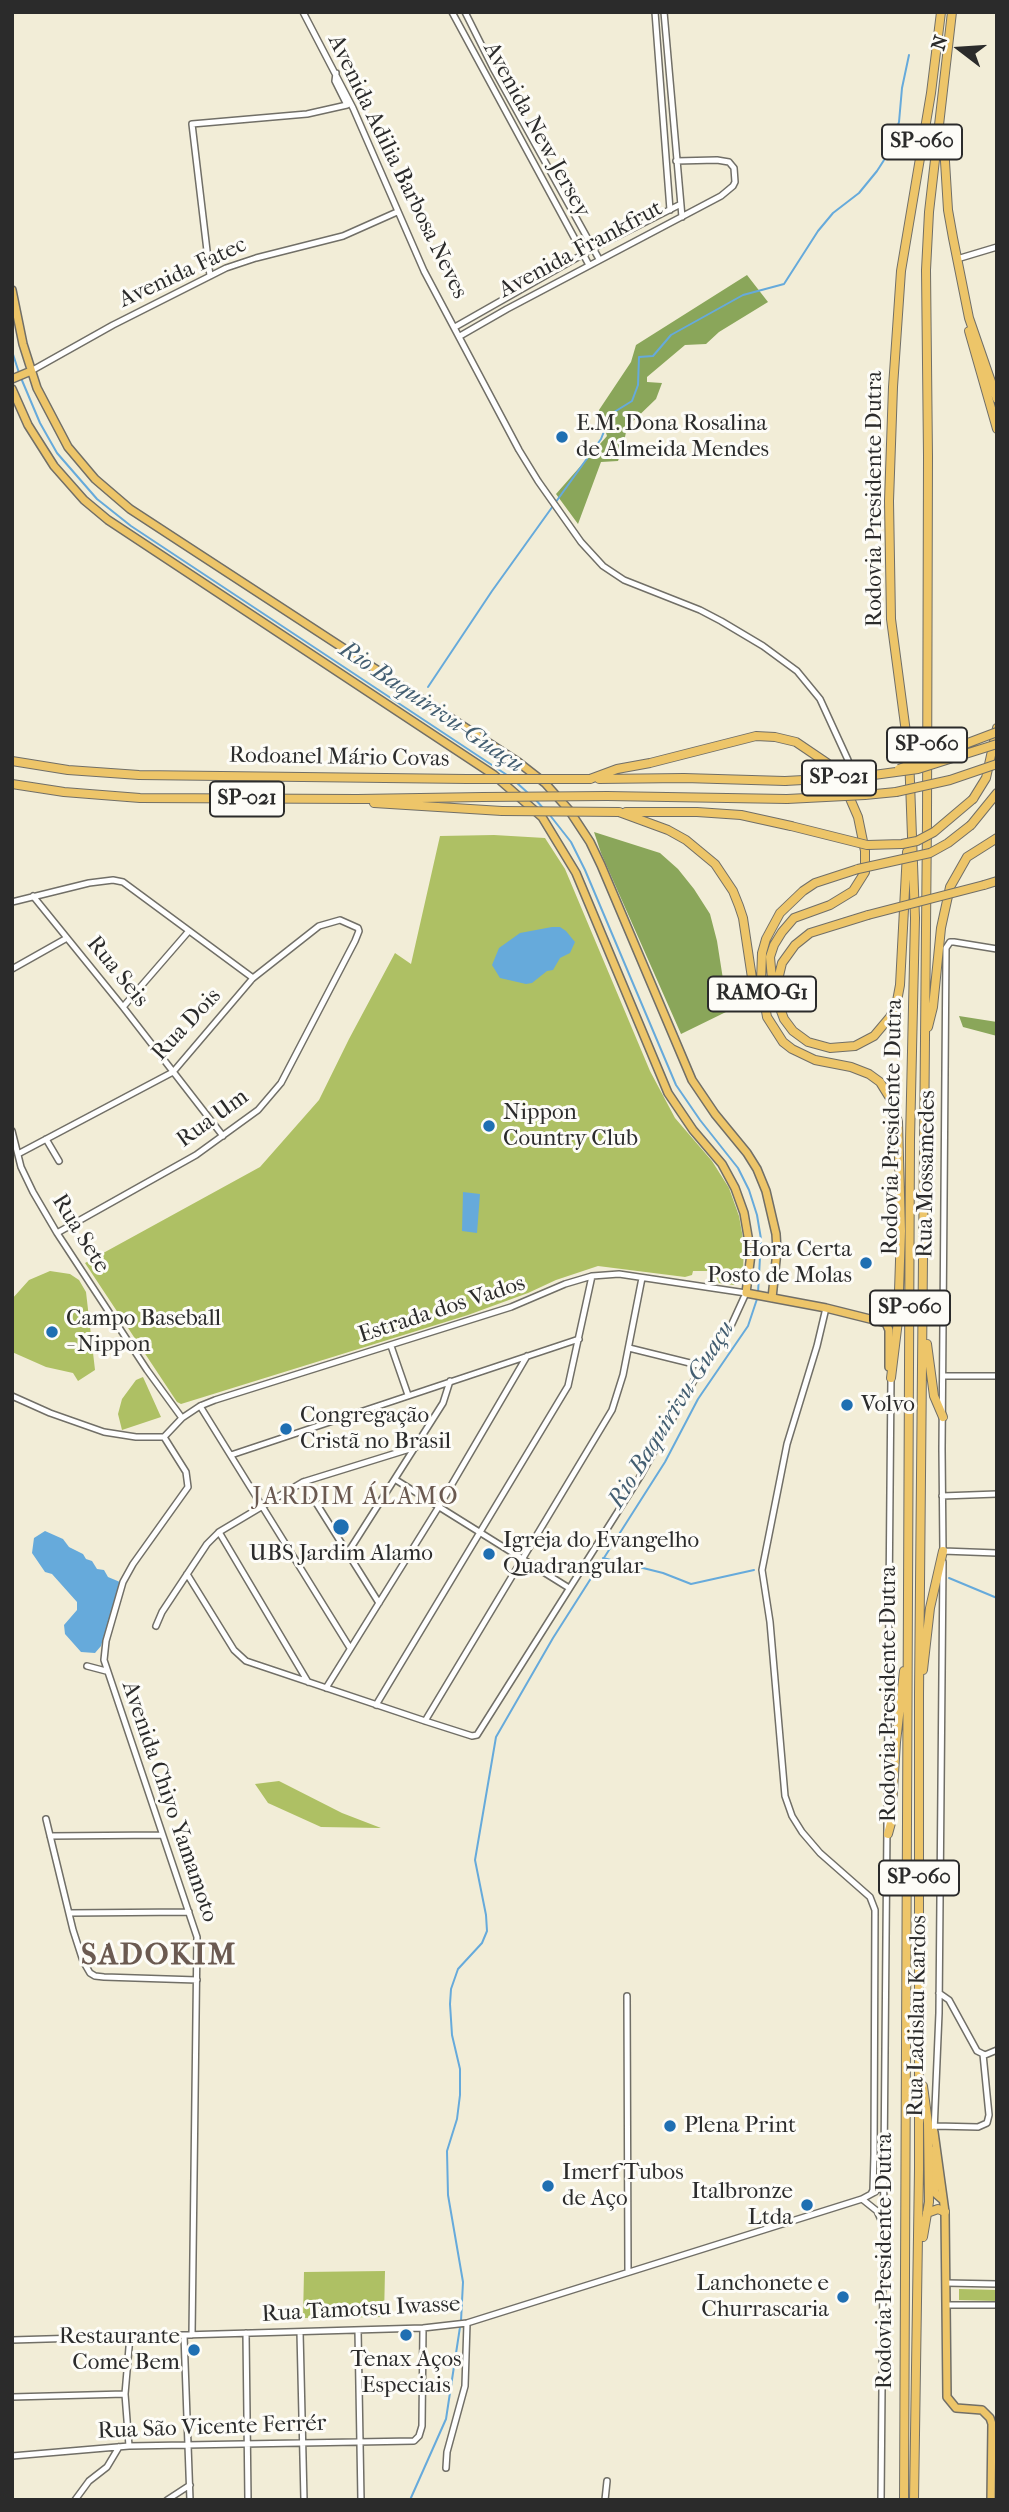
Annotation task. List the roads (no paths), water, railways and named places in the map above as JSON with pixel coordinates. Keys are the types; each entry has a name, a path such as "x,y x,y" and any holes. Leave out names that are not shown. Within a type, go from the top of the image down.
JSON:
{"highway":[{"name":"Rodovia Presidente Dutra","path":"904,2500 910,1140 915,918 909,755 890,608 889,512 893,387 901,271 931,93 941,12"},
{"name":"Rodovia Presidente Dutra","path":"914,2500 920,2062 919,1693 928,505 926,270 929,212 952,12"},
{"path":"941,109 948,211 957,259 969,318 997,399"},
{"path":"969,318 969,332 997,429"},
{"path":"893,772 997,730"},
{"path":"357,799 384,805 502,811 697,812 741,815 867,845 902,844 917,841 934,832 973,799 986,778 997,730"},
{"path":"590,779 617,769 650,764 756,736 796,742 827,763 845,787 858,817 865,851 865,872 853,891 830,905 794,918 782,932 770,957 772,979 784,1019 789,1026 799,1036 820,1046 843,1048 865,1042 884,1027 900,985 911,798"},
{"name":"Rodoanel Mário Covas","path":"12,761 68,770 139,775 785,781 859,777 893,772 943,762 997,744"},
{"name":"Rodoanel Mário Covas","path":"12,784 64,792 141,798 607,796 787,799 833,798 915,789 997,764"},
{"name":"RAMO-G1","path":"891,1378 898,1321 901,1231 898,1122 893,1103 880,1082 869,1074 851,1067 815,1060 792,1049 774,1031 762,996 762,953 772,925 780,913 803,891 828,877 930,853 948,844 971,825 997,793"},
{"path":"620,812 686,839 715,864 733,891 743,918 752,978 762,996"},
{"path":"925,1044 933,1007 941,928 950,887 967,857 997,838"},
{"path":"776,988 782,963 802,938 823,928 997,881"},
{"path":"923,1304 928,1318 927,1339 934,1396 943,1417"},
{"path":"919,1693 930,1608 943,1551"},
{"path":"887,1834 891,1823 896,1742 908,1651"},
{"path":"918,2264 929,2202 927,2109 920,2062"},
{"path":"927,2109 935,2129"},
{"path":"927,2213 938,2208 945,2212"}],"main road":[{"path":"12,290 27,373 68,447 112,495 518,761 545,783 569,810 601,865 692,1080 752,1161 766,1191 776,1234 775,1271 769,1297"},
{"path":"13,379 27,373"},
{"path":"12,389 28,425 54,466 84,500 100,513 145,546 484,768 513,789 542,817 576,873 668,1093 685,1119 722,1164 736,1188 744,1213 751,1254 749,1293 886,1323 889,1330 891,1378"},
{"path":"935,2129 935,2193 943,2200 945,2212 947,2397 956,2408 982,2410 990,2418 991,2500"}],"street":[{"name":"Avenida Adilia Barbosa Neves","path":"303,12 336,73 424,271 519,450 592,556 624,580 720,621 763,646 797,671 820,699 848,760"},
{"name":"Avenida New Jersey","path":"452,12 589,265"},
{"name":"Avenida New Jersey","path":"465,12 599,259"},
{"path":"655,12 670,210"},
{"path":"664,12 682,217"},
{"path":"475,55 484,50"},
{"path":"485,72 493,68"},
{"path":"661,92 670,91"},
{"path":"210,276 191,126 194,123 307,114 350,106"},
{"path":"663,108 672,108"},
{"name":"Avenida Frankfrut","path":"460,336 599,259 682,217 733,186 735,177 732,165 725,160 676,161"},
{"name":"Avenida Frankfrut","path":"455,327 594,248 679,205"},
{"name":"Avenida Fatec","path":"27,373 102,331 244,261 343,236 397,212"},
{"path":"957,259 997,247"},
{"path":"502,300 507,309"},
{"path":"12,902 89,883 113,880 132,887 188,932 253,978"},
{"name":"Rua Seis","path":"33,896 124,1007 223,1136"},
{"name":"Rua Dois","path":"18,1154 173,1072 253,978 325,923 340,920 355,926 359,931 355,941"},
{"path":"124,1007 188,932"},
{"path":"12,969 67,938"},
{"name":"Rua Um","path":"57,1233 196,1155 240,1125 272,1096 355,941"},
{"name":"Rua Mossamedes","path":"942,1496 947,948 950,942 954,942 997,949"},
{"name":"Rua Sete","path":"12,1131 33,1192 57,1233 147,1370 182,1418"},
{"path":"46,1139 59,1161"},
{"name":"Estrada dos Vados","path":"164,1437 182,1418 200,1406 523,1303 565,1284 592,1276 619,1274 749,1293"},
{"path":"376,1705 568,1386 592,1276"},
{"path":"425,1721 612,1410 629,1348 642,1278"},
{"path":"187,1574 239,1657 246,1661 472,1736 480,1734 652,1457 702,1366 730,1328 749,1293"},
{"path":"826,1308 787,1444 762,1570 770,1622 785,1796 792,1816 810,1842 873,1902 874,2141 871,2194"},
{"path":"231,1455 579,1339"},
{"path":"391,1346 408,1395"},
{"path":"629,1348 702,1366"},
{"path":"326,1688 438,1508 527,1356"},
{"path":"944,1376 997,1376"},
{"path":"881,2500 891,1378"},
{"path":"347,1554 416,1447 447,1394 450,1381"},
{"path":"12,1396 104,1432 136,1437 164,1437"},
{"path":"200,1406 350,1648"},
{"name":"Avenida Chiyo Yamamoto","path":"164,1437 186,1472 188,1487 123,1582 106,1641 104,1660 197,1937 192,2335"},
{"path":"156,1626 162,1612 206,1544 219,1532 303,1482 416,1447"},
{"path":"396,1480 569,1588"},
{"path":"303,1482 379,1603"},
{"path":"942,1496 997,1494"},
{"name":"Rua Ladislau Kardos","path":"935,2129 940,1993 942,1496"},
{"path":"219,1532 308,1682"},
{"path":"943,1551 997,1553"},
{"path":"87,1666 106,1671"},
{"path":"46,1819 82,1961 93,1975 197,1980"},
{"path":"50,1836 162,1835"},
{"path":"69,1913 189,1912"},
{"path":"940,1993 949,2000 975,2049 983,2054 997,2050"},
{"path":"627,1996 628,2272"},
{"path":"939,2013 957,2017"},
{"path":"935,2129 978,2127 987,2123 989,2115 983,2054"},
{"name":"Rua Tamotsu Iwasse","path":"12,2340 456,2325 862,2199 884,2182"},
{"path":"862,2199 877,2211 883,2224"},
{"path":"946,2283 997,2284"},
{"path":"946,2305 997,2305"},
{"path":"446,2468 447,2452 465,2386 467,2323"},
{"name":"Rua São Vicente Ferrér","path":"12,2456 129,2446 414,2441 422,2426 423,2328"},
{"path":"358,2330 361,2500"},
{"path":"300,2332 304,2500"},
{"path":"246,2333 248,2500"},
{"path":"184,2335 190,2500"},
{"path":"129,2446 125,2394 130,2336"},
{"path":"12,2397 125,2394"},
{"path":"75,2500 89,2481 107,2467 119,2447"},
{"path":"605,2500 607,2481"},
{"path":"167,2500 190,2485"}],"water":[{"path":"560,927 575,942 570,953 560,958 553,970 526,984 500,978 492,965 499,948 520,933"},
{"path":"463,1192 480,1194 477,1233 462,1231"},
{"path":"45,1531 63,1539 69,1547 92,1561 97,1569 104,1570 108,1577 120,1582 101,1646 95,1653 81,1652 65,1634 64,1625 77,1610 77,1602 52,1574 45,1572 32,1553 34,1538"}],"waterway":[{"path":"428,687 492,591 601,439 611,414 632,401 638,385 639,357 653,356 671,335 743,295 784,284 818,231 833,213 859,193 877,171 886,157 899,122 909,55"},
{"name":"Rio Baquirivu-Guaçu","path":"12,351 19,373"},
{"name":"Rio Baquirivu-Guaçu","path":"21,378 40,423 57,453 97,499 131,526 507,775"},
{"name":"Rio Baquirivu-Guaçu","path":"517,783 528,793"},
{"name":"Rio Baquirivu-Guaçu","path":"535,799 543,808"},
{"name":"Rio Baquirivu-Guaçu","path":"549,814 571,842 585,870 676,1085 738,1168 749,1190 761,1239 758,1293"},
{"name":"Rio Baquirivu-Guaçu","path":"461,2321 463,2282 448,2195 447,2151 457,2119 460,2095 460,2069 452,2035 450,2004 451,1989 458,1969 482,1943 487,1931 475,1860 496,1737 553,1638 665,1462 698,1399 748,1326 757,1299"},
{"path":"603,1558 663,1573 691,1584 754,1570"},
{"path":"949,1578 997,1598"},
{"name":"Rio Baquirivu-Guaçu","path":"410,2500 446,2419 460,2327"}],"place":[{"name":"E.M. Dona Rosalina de Almeida Mendes","path":"562,437"},
{"name":"Nippon Country Club","path":"489,1126"},
{"name":"Hora Certa Posto de Molas","path":"866,1263"},
{"name":"Campo Baseball - Nippon","path":"52,1332"},
{"name":"Volvo","path":"847,1405"},
{"name":"Congregação Cristã no Brasil","path":"286,1429"},
{"name":"UBS Jardim Alamo","path":"341,1527"},
{"name":"Igreja do Evangelho Quadrangular","path":"489,1554"},
{"name":"Plena Print","path":"670,2126"},
{"name":"Imerf Tubos de Aço","path":"548,2186"},
{"name":"Italbronze Ltda","path":"807,2205"},
{"name":"Lanchonete e Churrascaria","path":"843,2297"},
{"name":"Tenax Aços Especiais","path":"406,2335"},
{"name":"Restaurante Come Bem","path":"194,2350"}],"district":[{"name":"JARDIM ÁLAMO","path":"356,1498"},
{"name":"SADOKIM","path":"159,1957"}]}
